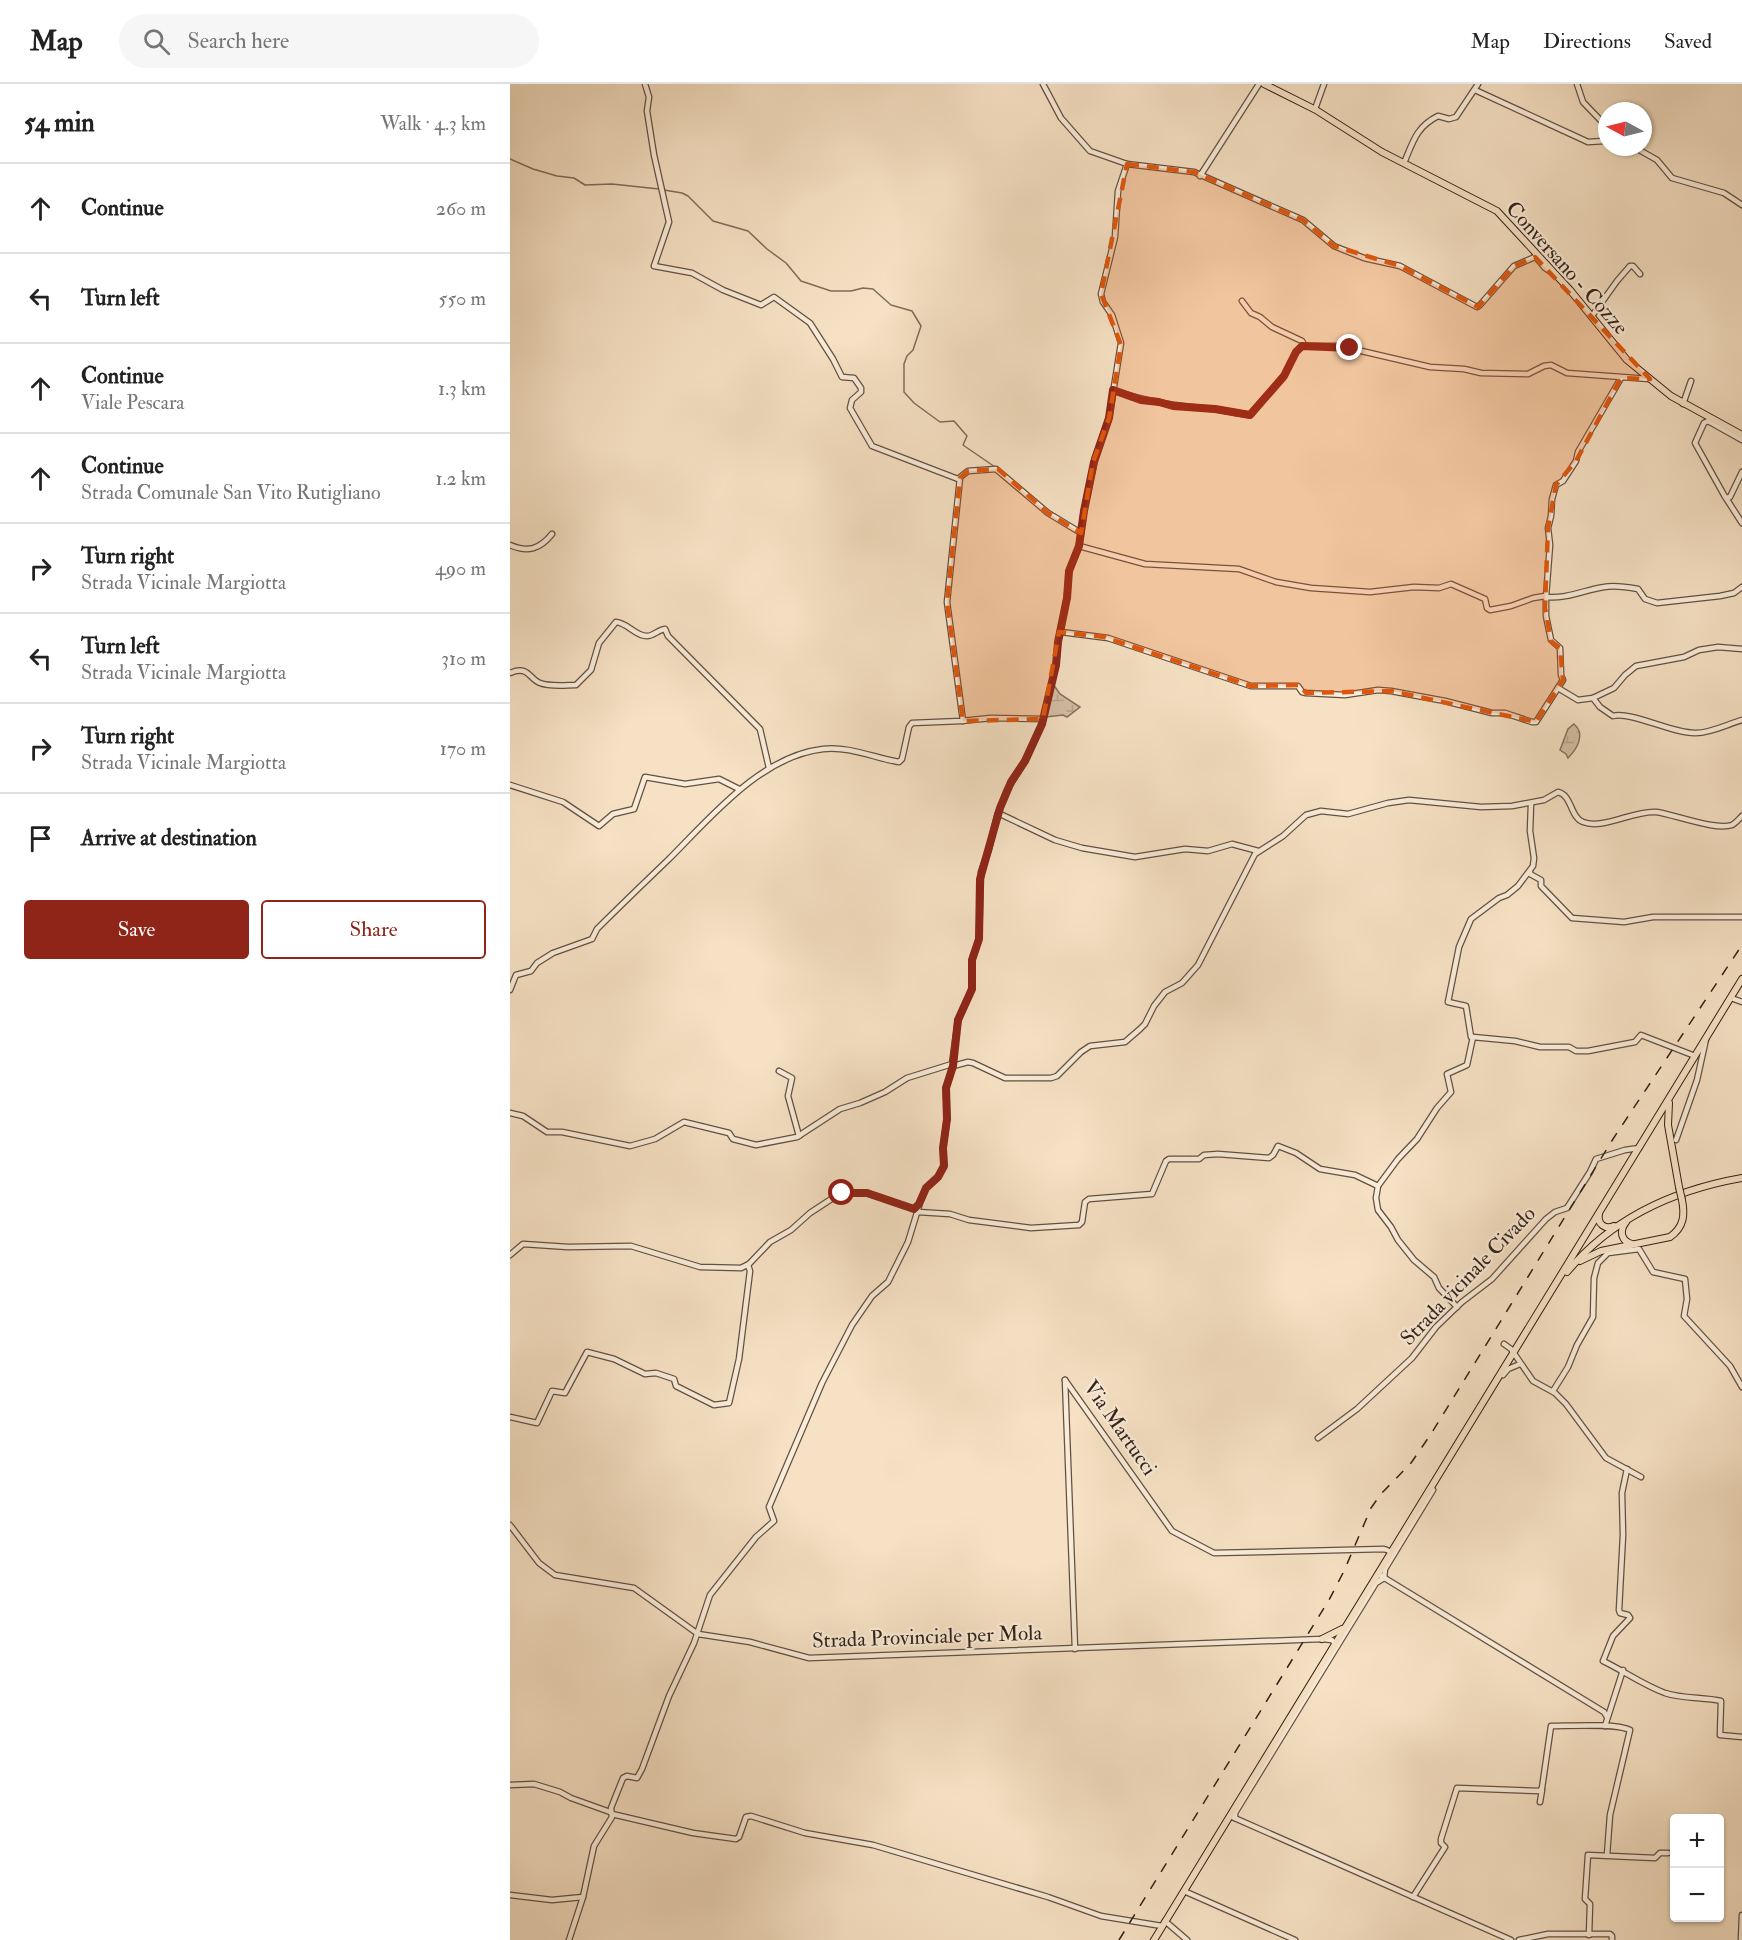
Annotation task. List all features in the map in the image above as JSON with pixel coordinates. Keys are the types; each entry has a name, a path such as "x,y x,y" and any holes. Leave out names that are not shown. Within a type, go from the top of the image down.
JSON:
{"main road":[{"name":"Conversano - Cozze","path":"1264,84 1315,109 1382,152 1497,211 1555,273 1628,360 1683,404 1742,436"},
{"path":"1154,1940 1233,1817 1335,1644 1381,1576 1392,1552 1742,979"},
{"path":"1667,1119 1671,1096"},
{"path":"1662,1110 1666,1127 1673,1140"},
{"path":"1566,1273 1581,1260 1596,1252 1639,1247 1677,1232 1683,1219 1682,1200 1673,1140 1662,1110"},
{"path":"1653,1125 1662,1124 1666,1127"},
{"path":"1599,1214 1600,1223 1607,1228 1661,1201 1688,1191 1742,1178"},
{"path":"1628,1219 1623,1225 1622,1235 1627,1242 1639,1247"},
{"path":"1551,1291 1593,1245 1628,1219"},
{"path":"1506,1364 1518,1344"},
{"path":"1322,1665 1326,1652 1320,1640 1336,1634 1350,1620"}],"street":[{"path":"645,84 649,97 647,111 653,152 669,222 655,267 690,272 723,290 761,304 771,298 776,299 810,323 842,377 854,378 861,388 861,392 852,400 850,408 872,446 924,467 960,478"},
{"path":"1043,84 1061,118 1090,151 1127,164 1194,172 1200,177 1241,192 1303,220 1335,246 1350,253 1400,266 1477,307 1514,266 1535,257"},
{"path":"1200,177 1259,84"},
{"path":"1315,109 1324,84"},
{"path":"1404,163 1423,124 1438,116 1449,119 1456,117 1478,84"},
{"path":"1577,84 1583,102 1598,118"},
{"path":"1475,90 1587,142 1598,141"},
{"path":"1650,156 1657,160 1672,178 1724,193 1742,205"},
{"path":"510,1255 523,1244 573,1247 631,1246 700,1267 744,1267 766,1246 838,1194 867,1193 911,1210 917,1208 926,1188 938,1177 944,1166 946,1088 952,1065 958,1020 972,989 972,960 979,939 980,879 998,813 1011,782 1025,761 1043,719 1056,665 1069,571 1079,546 1094,462 1109,418 1121,343 1112,315 1103,302 1101,294 1115,237 1118,191 1127,164"},
{"path":"1528,243 1535,257 1545,268 1555,273"},
{"path":"1592,316 1630,266 1633,266 1640,274"},
{"path":"1242,301 1251,313 1272,327 1302,340 1305,346"},
{"path":"1113,390 1141,400 1173,406 1215,409 1250,415 1284,376 1296,352 1302,346 1340,346 1430,367 1464,369 1481,373 1528,374 1546,365 1567,373 1650,379"},
{"path":"1061,632 1104,637 1251,686 1298,686 1304,693 1314,694 1345,695 1378,690 1390,691 1445,701 1492,713 1505,713 1536,722 1563,680 1560,670 1560,648 1551,640 1546,616 1550,544 1548,528 1552,499 1557,485 1563,481 1576,461 1578,452 1621,378"},
{"path":"1683,404 1691,381"},
{"path":"1742,436 1708,421 1704,423 1695,441 1695,445 1742,523"},
{"path":"963,721 947,602 960,478 968,471 998,469 1048,513 1081,533"},
{"path":"1727,498 1730,497 1742,472"},
{"path":"510,545 519,549 531,549 545,543 552,534"},
{"path":"1079,546 1145,564 1239,569 1276,582 1311,588 1370,592 1414,587 1439,588 1451,584 1485,599 1487,608 1490,610 1519,604 1535,597 1564,597 1602,587 1638,589 1645,599 1654,603 1720,597 1742,587"},
{"path":"510,673 515,671 529,673 541,683 576,685 591,670 599,643 616,622 625,623 645,636 665,629 668,636 760,729 769,768"},
{"path":"1558,688 1578,700 1593,699 1614,687 1636,666 1684,657 1699,650 1718,647 1742,649"},
{"path":"1593,699 1613,716 1620,714 1654,725 1694,733 1742,720"},
{"path":"510,990 516,975 531,971 544,958 592,939 597,929 739,789 780,762 822,749 849,750 899,762 902,759 911,724 991,718 1043,719"},
{"path":"510,785 563,802 599,826 613,814 634,809 645,777 685,784 719,779 739,789"},
{"path":"510,1113 526,1118 533,1125 547,1132 562,1132 630,1146 655,1139 684,1122 729,1133 733,1139 752,1145 799,1136 840,1109 885,1092 907,1078 952,1065 968,1062 1005,1078 1057,1076 1090,1046 1128,1040 1145,1024 1154,1006 1165,992 1182,982 1198,965 1258,851 1283,836 1306,815 1318,812 1348,814 1409,800 1481,807 1531,804 1558,792 1562,793 1579,819 1583,822 1598,824 1621,817 1657,812 1722,826 1734,824 1742,816"},
{"path":"1456,1307 1439,1288 1434,1277 1412,1258 1378,1210 1376,1198 1378,1186 1450,1094 1451,1088 1447,1074 1467,1065 1473,1038 1466,1006 1448,1002 1461,941 1473,918 1518,886 1530,872 1534,858 1530,831 1531,804"},
{"path":"998,813 1055,840 1082,848 1135,856 1183,850 1208,851 1232,844 1258,851"},
{"path":"1530,872 1541,880 1541,886 1572,918 1624,922 1653,917 1742,917"},
{"path":"1731,998 1742,1002"},
{"path":"1473,1038 1515,1041 1540,1047 1569,1047 1576,1051 1588,1052 1635,1042 1641,1035 1695,1056"},
{"path":"1673,1140 1697,1080 1706,1038"},
{"path":"779,1071 792,1078 788,1096 799,1136"},
{"path":"918,1212 950,1214 969,1220 1031,1228 1079,1225 1082,1222 1085,1202 1089,1199 1152,1194 1169,1159 1199,1159 1204,1155 1218,1154 1269,1158 1278,1146 1296,1153 1320,1169 1358,1175 1378,1186"},
{"name":"Strada vicinale Civado","path":"1318,1438 1357,1409 1402,1368 1436,1327 1456,1307 1492,1279 1546,1219 1555,1212 1567,1208 1596,1159 1639,1148"},
{"path":"569,1940 583,1897 595,1843 611,1818 624,1776 637,1778 642,1768 669,1696 698,1635 712,1591 756,1537 774,1521 770,1507 822,1383 852,1325 872,1296 888,1282 908,1242 919,1204"},
{"path":"1553,1391 1593,1317 1594,1278 1598,1263 1608,1253 1639,1247 1653,1272 1686,1279 1687,1299 1684,1316 1730,1366 1742,1387"},
{"path":"510,1417 537,1423 552,1391 563,1394 566,1391 587,1352 614,1359 645,1374 656,1373 674,1380 676,1386 712,1404 729,1403 743,1331 750,1271 748,1264"},
{"path":"1512,1354 1533,1381 1553,1391 1566,1404 1604,1456 1641,1477"},
{"path":"1511,1940 1233,1817 1505,1372 1512,1354"},
{"name":"Via Martucci","path":"1075,1649 1065,1380 1172,1531 1214,1553 1384,1549 1392,1552"},
{"path":"1627,1469 1622,1493 1623,1535 1619,1610 1630,1618 1613,1636 1603,1659 1633,1678 1667,1693 1721,1701 1720,1735 1742,1737"},
{"name":"Strada Provinciale per Mola","path":"510,1525 539,1563 550,1573 567,1578 637,1589 698,1635 753,1642 790,1654 819,1659 1320,1640"},
{"path":"1381,1576 1604,1712 1607,1716"},
{"path":"1320,1640 1332,1640 1335,1644"},
{"path":"1605,1726 1623,1670"},
{"path":"1540,1802 1551,1726 1605,1726 1630,1730 1610,1815 1607,1855"},
{"path":"510,1785 534,1784 611,1813 693,1833 736,1839 739,1837 746,1817 751,1816 805,1833 873,1845 1048,1897 1094,1914 1164,1924 1187,1940"},
{"path":"1413,1897 1445,1847 1441,1843 1457,1788 1540,1791 1542,1788"},
{"path":"1589,1935 1590,1904 1585,1899 1587,1856 1589,1854 1655,1858 1660,1853 1668,1853"},
{"path":"1184,1891 1295,1940"},
{"path":"510,1895 552,1900 583,1897"},
{"path":"1741,1940 1742,1915"},
{"path":"1519,1940 1548,1934 1610,1934 1612,1940"}],"highlighted area":[{"path":"1127,164 1194,172 1303,220 1334,246 1400,266 1478,307 1514,266 1535,257 1650,379 1621,378 1576,461 1556,485 1548,528 1545,608 1551,641 1560,648 1563,680 1536,722 1391,691 1306,693 1300,685 1251,686 1104,637 1059,632 1043,719 963,721 947,602 960,478 968,471 998,469 1048,513 1081,533 1093,462 1109,418 1121,345 1101,294"}],"green space":[{"path":"1053,684 1060,694 1080,707 1067,717 1063,715 1046,717 1045,715"},
{"path":"1574,724 1578,728 1580,737 1577,746 1568,758 1560,750 1568,729"}],"waterway":[{"path":"510,159 533,169 574,178 585,185 612,184 659,189"},
{"path":"664,190 688,196 713,221 748,231 786,263 801,281 831,291 873,289 891,305 912,311 921,326 913,350 907,356 904,364 904,392 914,403 940,422 954,421 967,436 963,445 995,467"},
{"path":"997,467 1001,470"}],"railway":[{"path":"1119,1940 1329,1600 1371,1508 1381,1494 1411,1463 1431,1434 1613,1139 1742,945"}],"route":[{"path":"842,1193 867,1193 911,1210 917,1208 923,1192 942,1172 947,1119 946,1088 953,1066 955,1031 972,989 972,960 979,939 981,872 1007,790 1025,761 1042,724 1056,665 1069,571 1079,546 1094,462 1109,418 1113,390 1141,400 1173,406 1215,409 1250,415 1284,376 1296,352 1302,346 1350,348"}]}
